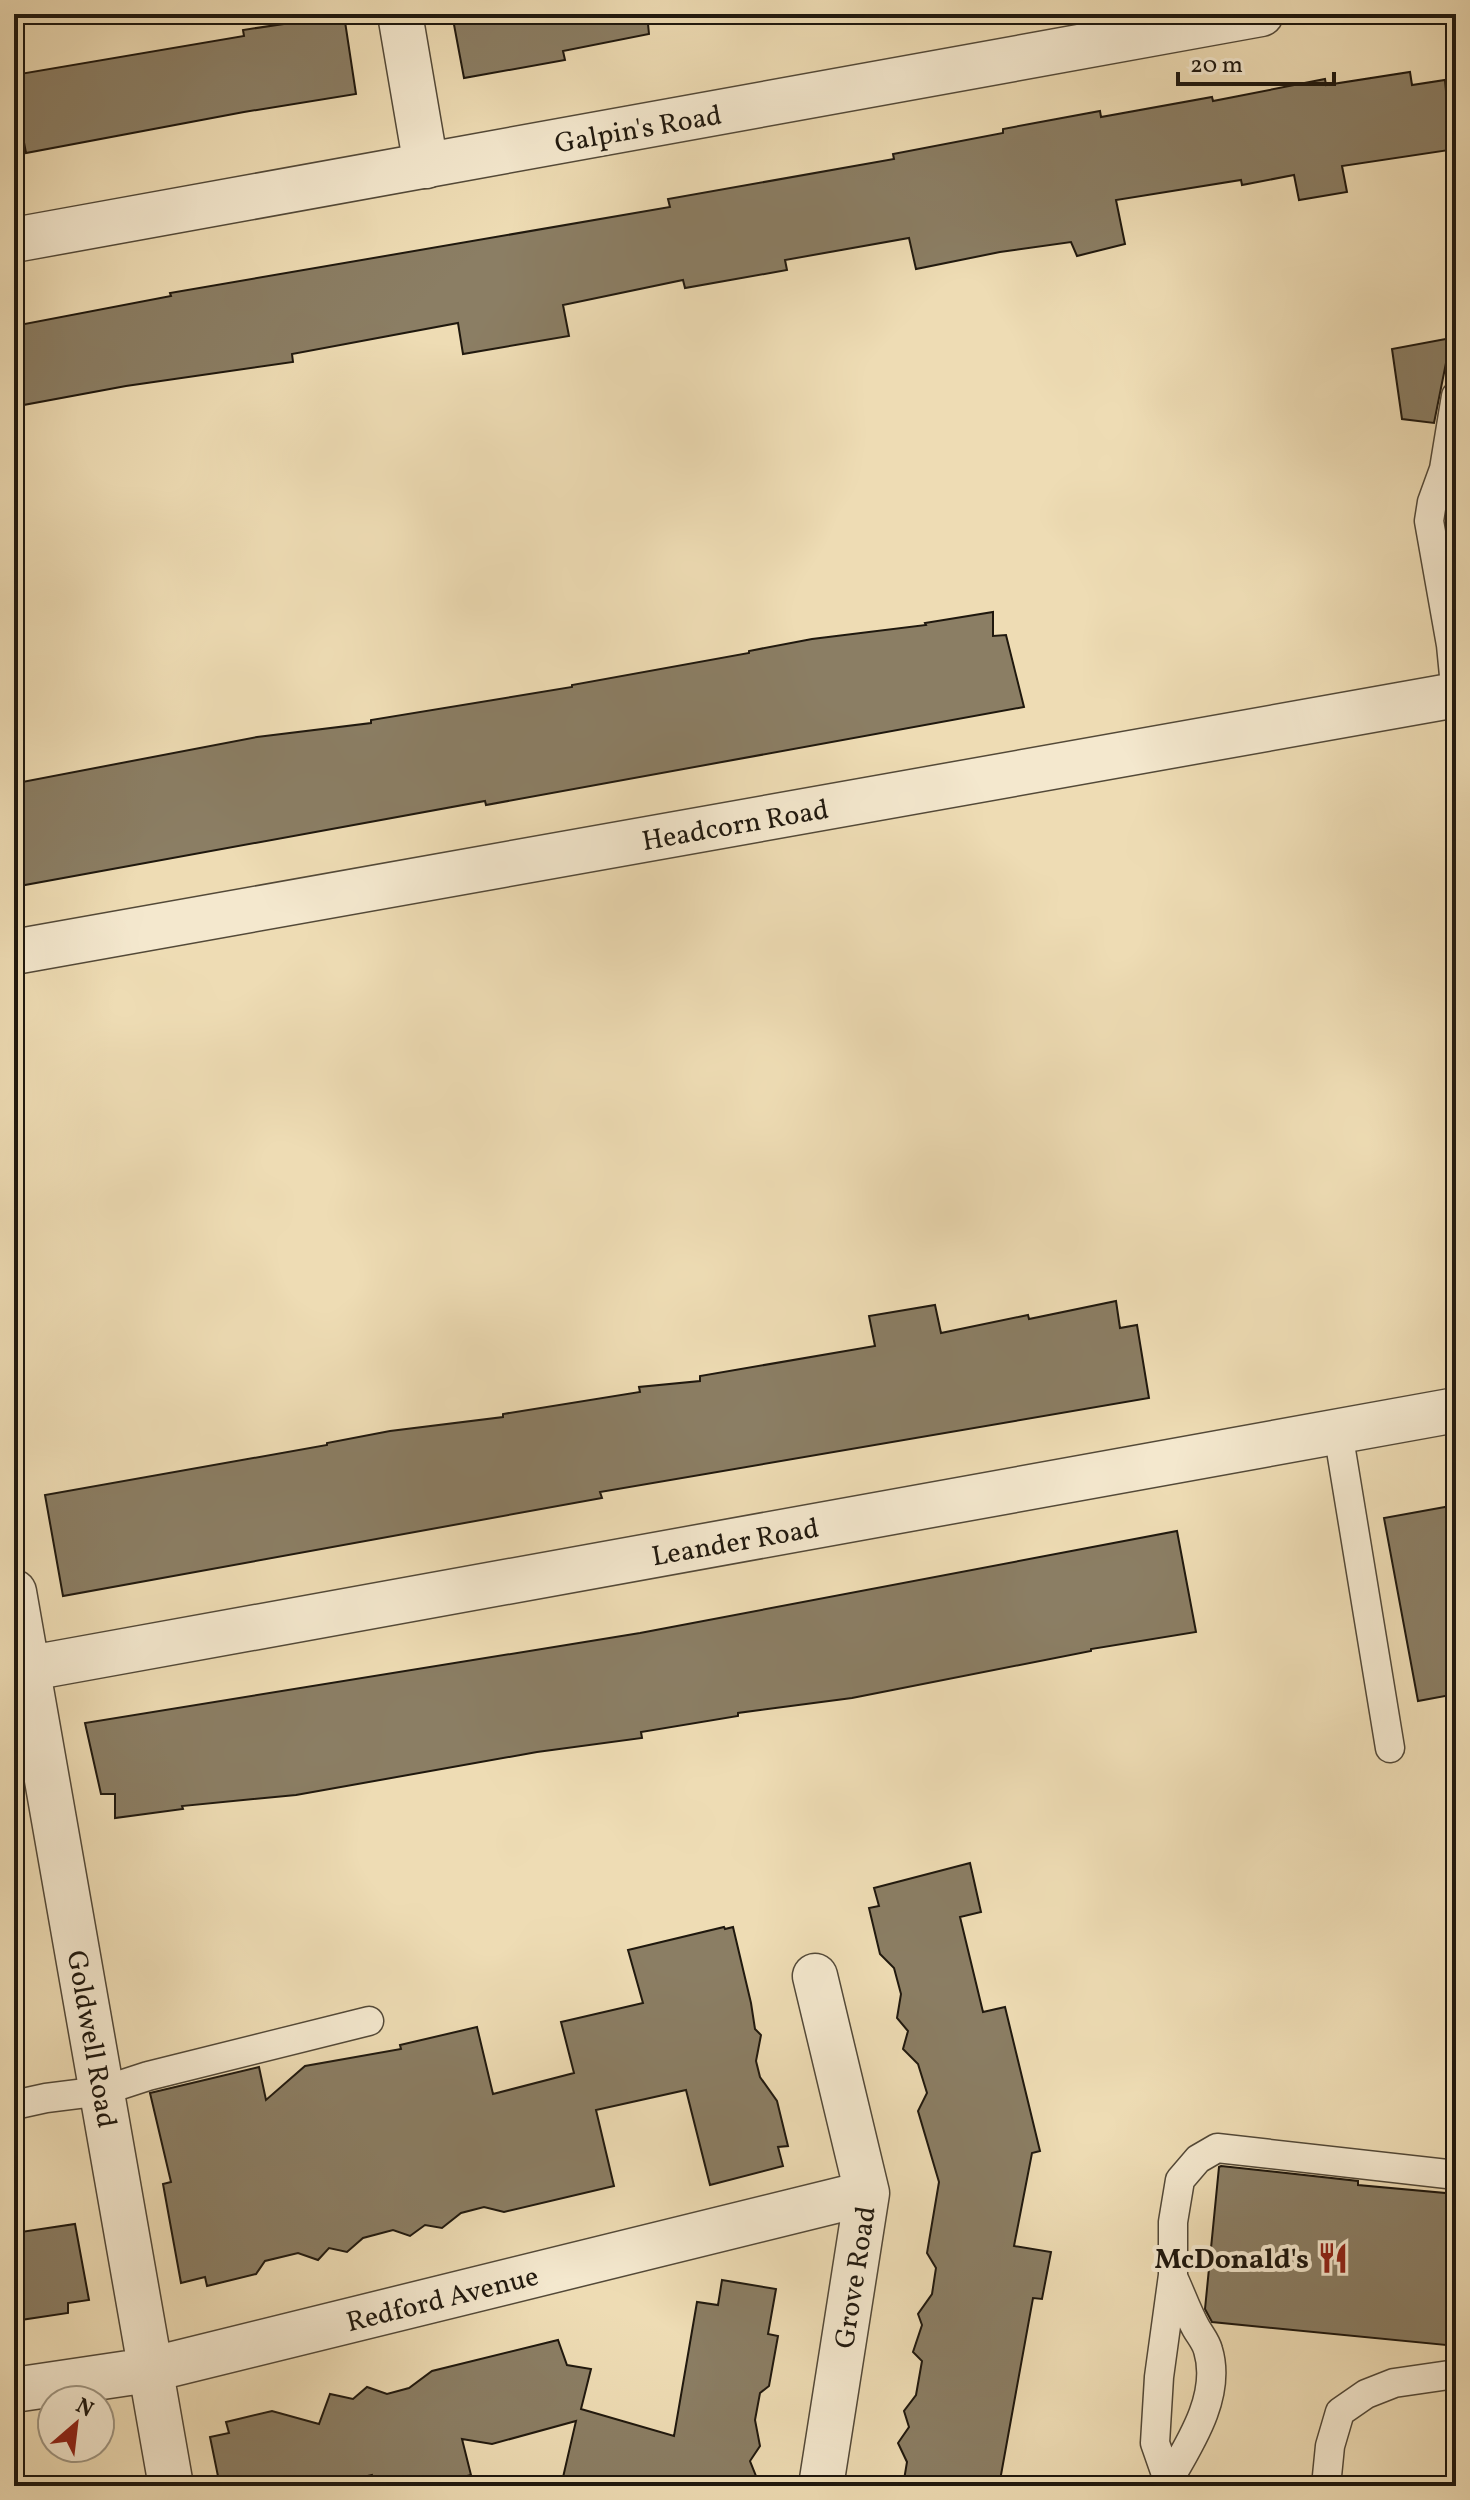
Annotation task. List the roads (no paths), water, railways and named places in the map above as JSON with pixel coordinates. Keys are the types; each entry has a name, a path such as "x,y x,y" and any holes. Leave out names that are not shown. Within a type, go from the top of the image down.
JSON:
{"street":[{"path":"400,14 426,166"},
{"name":"Galpin's Road","path":"14,240 1261,14"},
{"name":"Headcorn Road","path":"14,952 1456,696"},
{"name":"Leander Road","path":"21,1670 1456,1410"},
{"name":"Goldwell Road","path":"14,1592 21,1670 102,2091 171,2486"},
{"name":"Grove Road","path":"815,1976 867,2193 821,2486"},
{"name":"Redford Avenue","path":"14,2390 149,2370 867,2193"}],"lane":[{"path":"1456,396 1444,469 1429,521 1451,645 1456,696"},
{"path":"1338,1432 1390,1748"},
{"path":"14,2105 102,2091 148,2076 369,2021"},
{"path":"1169,2484 1155,2443 1159,2377 1173,2275 1173,2222 1180,2180 1198,2159 1217,2148 1456,2175"},
{"path":"1169,2484 1205,2407 1211,2378 1208,2349 1173,2275"},
{"path":"1326,2486 1330,2446 1340,2412 1366,2394 1394,2383 1456,2374"}],"place":[{"name":"McDonald's","path":"1333,2258"}]}
